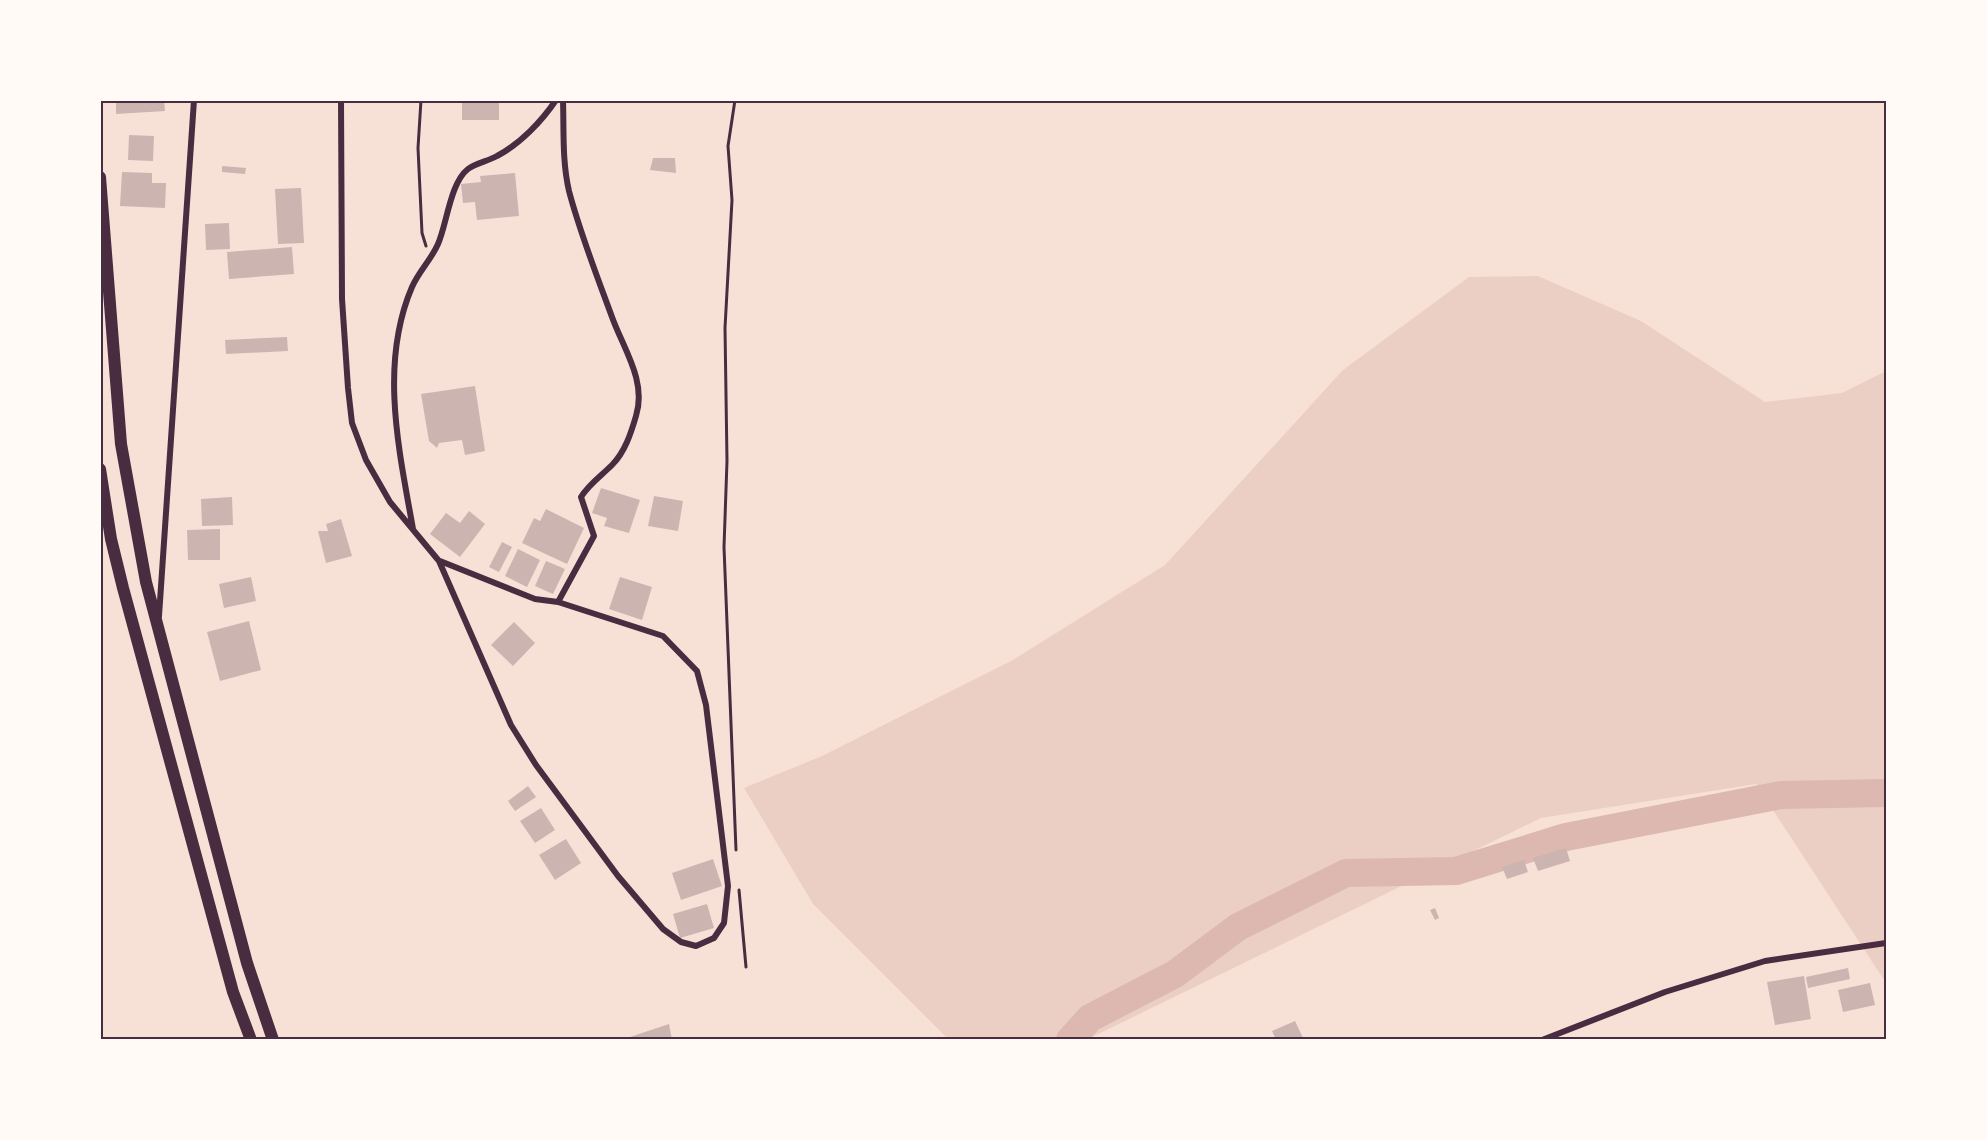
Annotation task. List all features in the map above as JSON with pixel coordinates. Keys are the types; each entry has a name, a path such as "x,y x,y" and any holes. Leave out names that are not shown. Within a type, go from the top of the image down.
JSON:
{"main road":[{"path":"100,177 121,444 146,582 247,963 273,1040"},
{"path":"101,471 111,539 123,588 227,971 251,1040"},
{"path":"227,971 247,963"}],"street":[{"path":"158,628 194,100"},
{"path":"341,100 342,299 352,423 366,460 390,502 439,561 511,724 536,765 618,876 663,928 681,942 696,946 714,938 724,923 728,886 706,705 697,670 663,636 558,602 535,599 439,561"},
{"path":"413,532 396,434 394,364 400,326 411,289 420,270 438,245 460,178 468,169 498,156 544,118 556,100"},
{"path":"558,602 594,536 581,497 586,488 614,463 628,441 638,413 637,382 631,357 613,320 569,191 564,156 563,100"},
{"path":"1542,1040 1665,992 1764,962 1887,943"}],"path":[{"path":"421,100 418,148 422,233 430,259"},
{"path":"735,100 728,146 732,200 725,328 726,461 723,547 736,854"},
{"path":"739,888 746,967"}],"shaded area":[{"path":"1538,276 1641,321 1765,402 1842,393 1886,371 1886,983 1756,784 1541,818 1088,1039 948,1039 813,904 744,788 822,756 1011,661 1165,565 1343,370 1469,277"}],"building":[{"path":"116,100 164,100 165,111 116,114"},
{"path":"462,100 499,100 499,120 462,120"},
{"path":"129,135 154,136 153,161 128,160"},
{"path":"653,158 675,158 676,173 650,170"},
{"path":"222,166 246,168 245,174 222,172"},
{"path":"122,172 152,173 152,183 166,183 165,208 120,206"},
{"path":"515,173 519,216 477,220 475,202 463,203 461,184 481,182 480,176"},
{"path":"301,188 304,243 278,244 275,189"},
{"path":"229,223 230,249 206,250 205,224"},
{"path":"292,247 294,274 229,279 227,252"},
{"path":"287,337 288,351 226,354 225,340"},
{"path":"475,386 485,451 465,455 462,440 439,443 437,448 429,441 421,394"},
{"path":"601,488 640,500 629,533 604,526 607,518 592,513"},
{"path":"654,496 683,501 678,531 648,526"},
{"path":"232,497 233,525 202,526 201,499"},
{"path":"546,509 584,528 567,564 522,543 534,518 540,521"},
{"path":"469,511 485,524 460,557 430,534 446,513 460,523"},
{"path":"341,519 352,556 326,563 318,531 328,531 326,524"},
{"path":"220,529 220,560 188,560 187,530"},
{"path":"502,542 512,547 499,572 489,567"},
{"path":"518,549 540,560 527,587 505,576"},
{"path":"546,561 565,569 553,594 535,586"},
{"path":"251,577 256,601 224,608 219,584"},
{"path":"620,577 652,587 642,620 609,609"},
{"path":"249,621 261,670 220,681 207,632"},
{"path":"514,622 535,643 513,666 491,645"},
{"path":"528,786 536,797 515,811 508,801"},
{"path":"541,808 555,830 535,843 520,821"},
{"path":"566,839 581,863 555,880 539,855"},
{"path":"1566,848 1570,861 1538,871 1533,858"},
{"path":"713,859 722,886 681,900 672,873"},
{"path":"1524,860 1528,872 1507,879 1502,867"},
{"path":"707,904 714,928 680,938 673,914"},
{"path":"1435,908 1439,918 1435,920 1430,910"},
{"path":"1848,968 1850,979 1808,988 1806,977"},
{"path":"1804,976 1811,1019 1775,1025 1767,982"},
{"path":"1870,983 1875,1005 1843,1012 1838,990"},
{"path":"1295,1021 1304,1040 1276,1040 1272,1031"},
{"path":"669,1024 672,1040 624,1039"}],"waterway":[{"path":"1070,1040 1090,1018 1175,974 1238,927 1346,873 1456,871 1566,837 1781,795 1886,793"}]}
